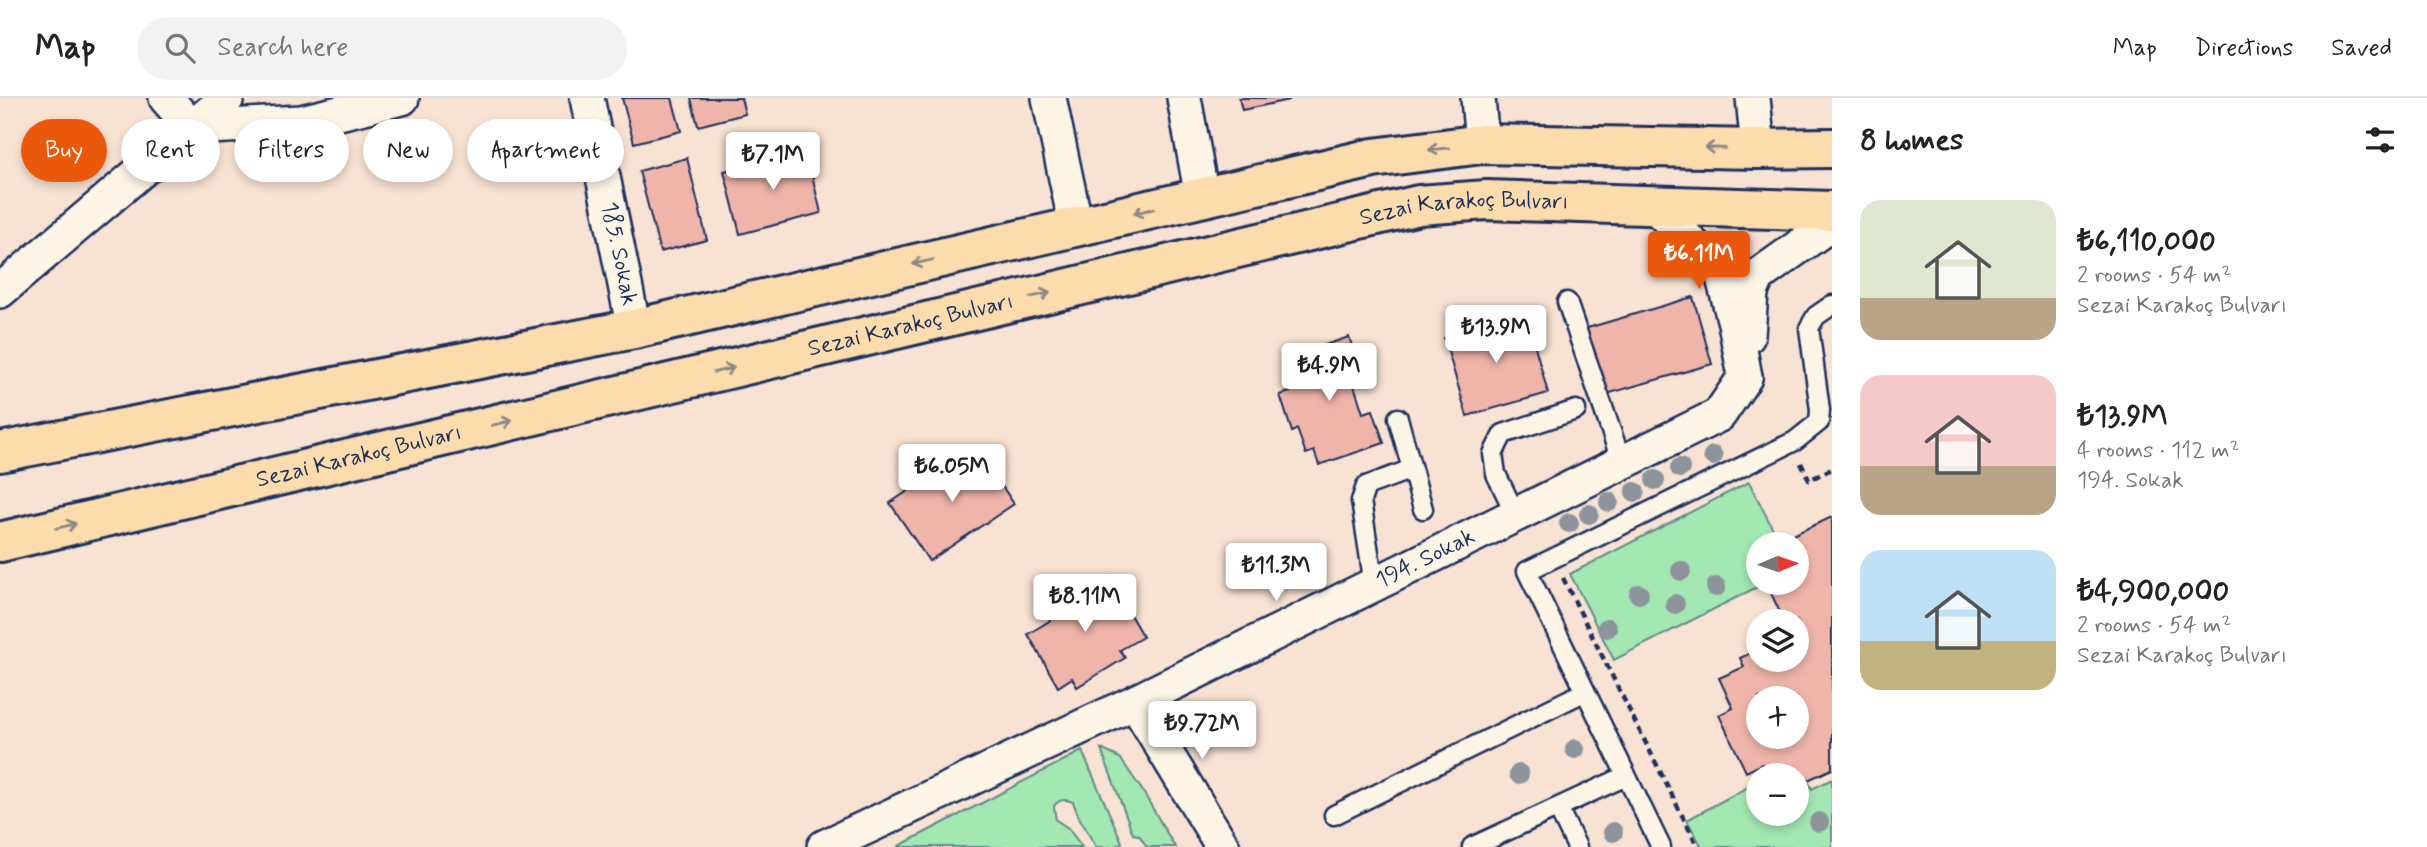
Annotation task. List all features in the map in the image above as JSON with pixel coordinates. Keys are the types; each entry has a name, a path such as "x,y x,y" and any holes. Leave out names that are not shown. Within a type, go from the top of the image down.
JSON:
{"main road":[{"path":"0,452 634,329 1373,158 1482,144 1832,148"},
{"name":"Sezai Karakoç Bulvarı","path":"0,542 1419,205 1487,200 1832,211"}],"street":[{"path":"166,98 184,119"},
{"path":"202,119 227,98"},
{"path":"220,126 300,122 402,98"},
{"name":"185. Sokak","path":"587,98 634,329"},
{"path":"1049,98 1076,226"},
{"path":"1184,98 1202,198"},
{"path":"1478,98 1482,144"},
{"path":"1753,98 1758,149"},
{"path":"0,291 128,182"},
{"path":"1654,205 1722,274 1745,377"},
{"path":"1745,377 1751,292 1758,276 1832,222"},
{"name":"194. Sokak","path":"833,845 1135,702 1718,415 1745,377"},
{"path":"1135,702 1223,847"}],"lane":[{"path":"1567,302 1622,463"},
{"path":"1661,847 1527,571 1795,441 1819,422 1820,410 1809,328 1816,316 1832,304"},
{"path":"1516,515 1496,474 1493,454 1503,433 1576,410"},
{"path":"1398,418 1423,509"},
{"path":"1374,584 1361,501 1366,486 1412,469"},
{"path":"1334,815 1584,692"},
{"path":"1472,847 1494,843 1558,808 1626,776"},
{"path":"1558,808 1577,847"}],"path":[{"path":"1809,480 1832,469"},
{"path":"1560,572 1698,847"}],"green space":[{"path":"1749,482 1774,532 1746,532 1746,593 1614,660 1570,574"},
{"path":"1101,749 1120,758 1175,847 1147,847 1139,835 1133,834"},
{"path":"1082,751 1122,842 1114,847 1096,847 1073,802 1065,800 1054,806 1056,820 1068,828 1082,847 897,847"},
{"path":"1832,779 1832,847 1702,847 1687,820 1746,788 1746,826 1809,826 1809,783 1812,789"}],"building":[{"path":"622,98 672,98 681,131 634,143"},
{"path":"691,98 741,98 745,114 698,126"},
{"path":"1239,98 1288,98 1289,100 1242,110"},
{"path":"806,150 821,213 740,234 724,171"},
{"path":"687,158 707,240 660,252 639,171"},
{"path":"1693,297 1712,364 1603,395 1584,329"},
{"path":"1526,314 1548,393 1467,416 1444,338"},
{"path":"1349,337 1362,373 1351,376 1363,413 1373,410 1384,443 1319,465 1314,451 1306,454 1297,429 1292,432 1280,395 1290,392 1284,373 1296,369 1292,356"},
{"path":"975,446 1014,504 929,561 890,503"},
{"path":"1832,517 1832,769 1809,779 1809,763 1746,763 1746,772 1719,715 1733,708 1719,678 1744,667 1740,658 1746,655 1746,672 1809,672 1809,609 1778,609 1772,595 1810,595 1810,532 1799,532"},
{"path":"1108,577 1143,637 1120,650 1125,658 1077,687 1072,678 1058,687 1028,634 1051,620 1043,608 1069,593 1072,598"}]}
